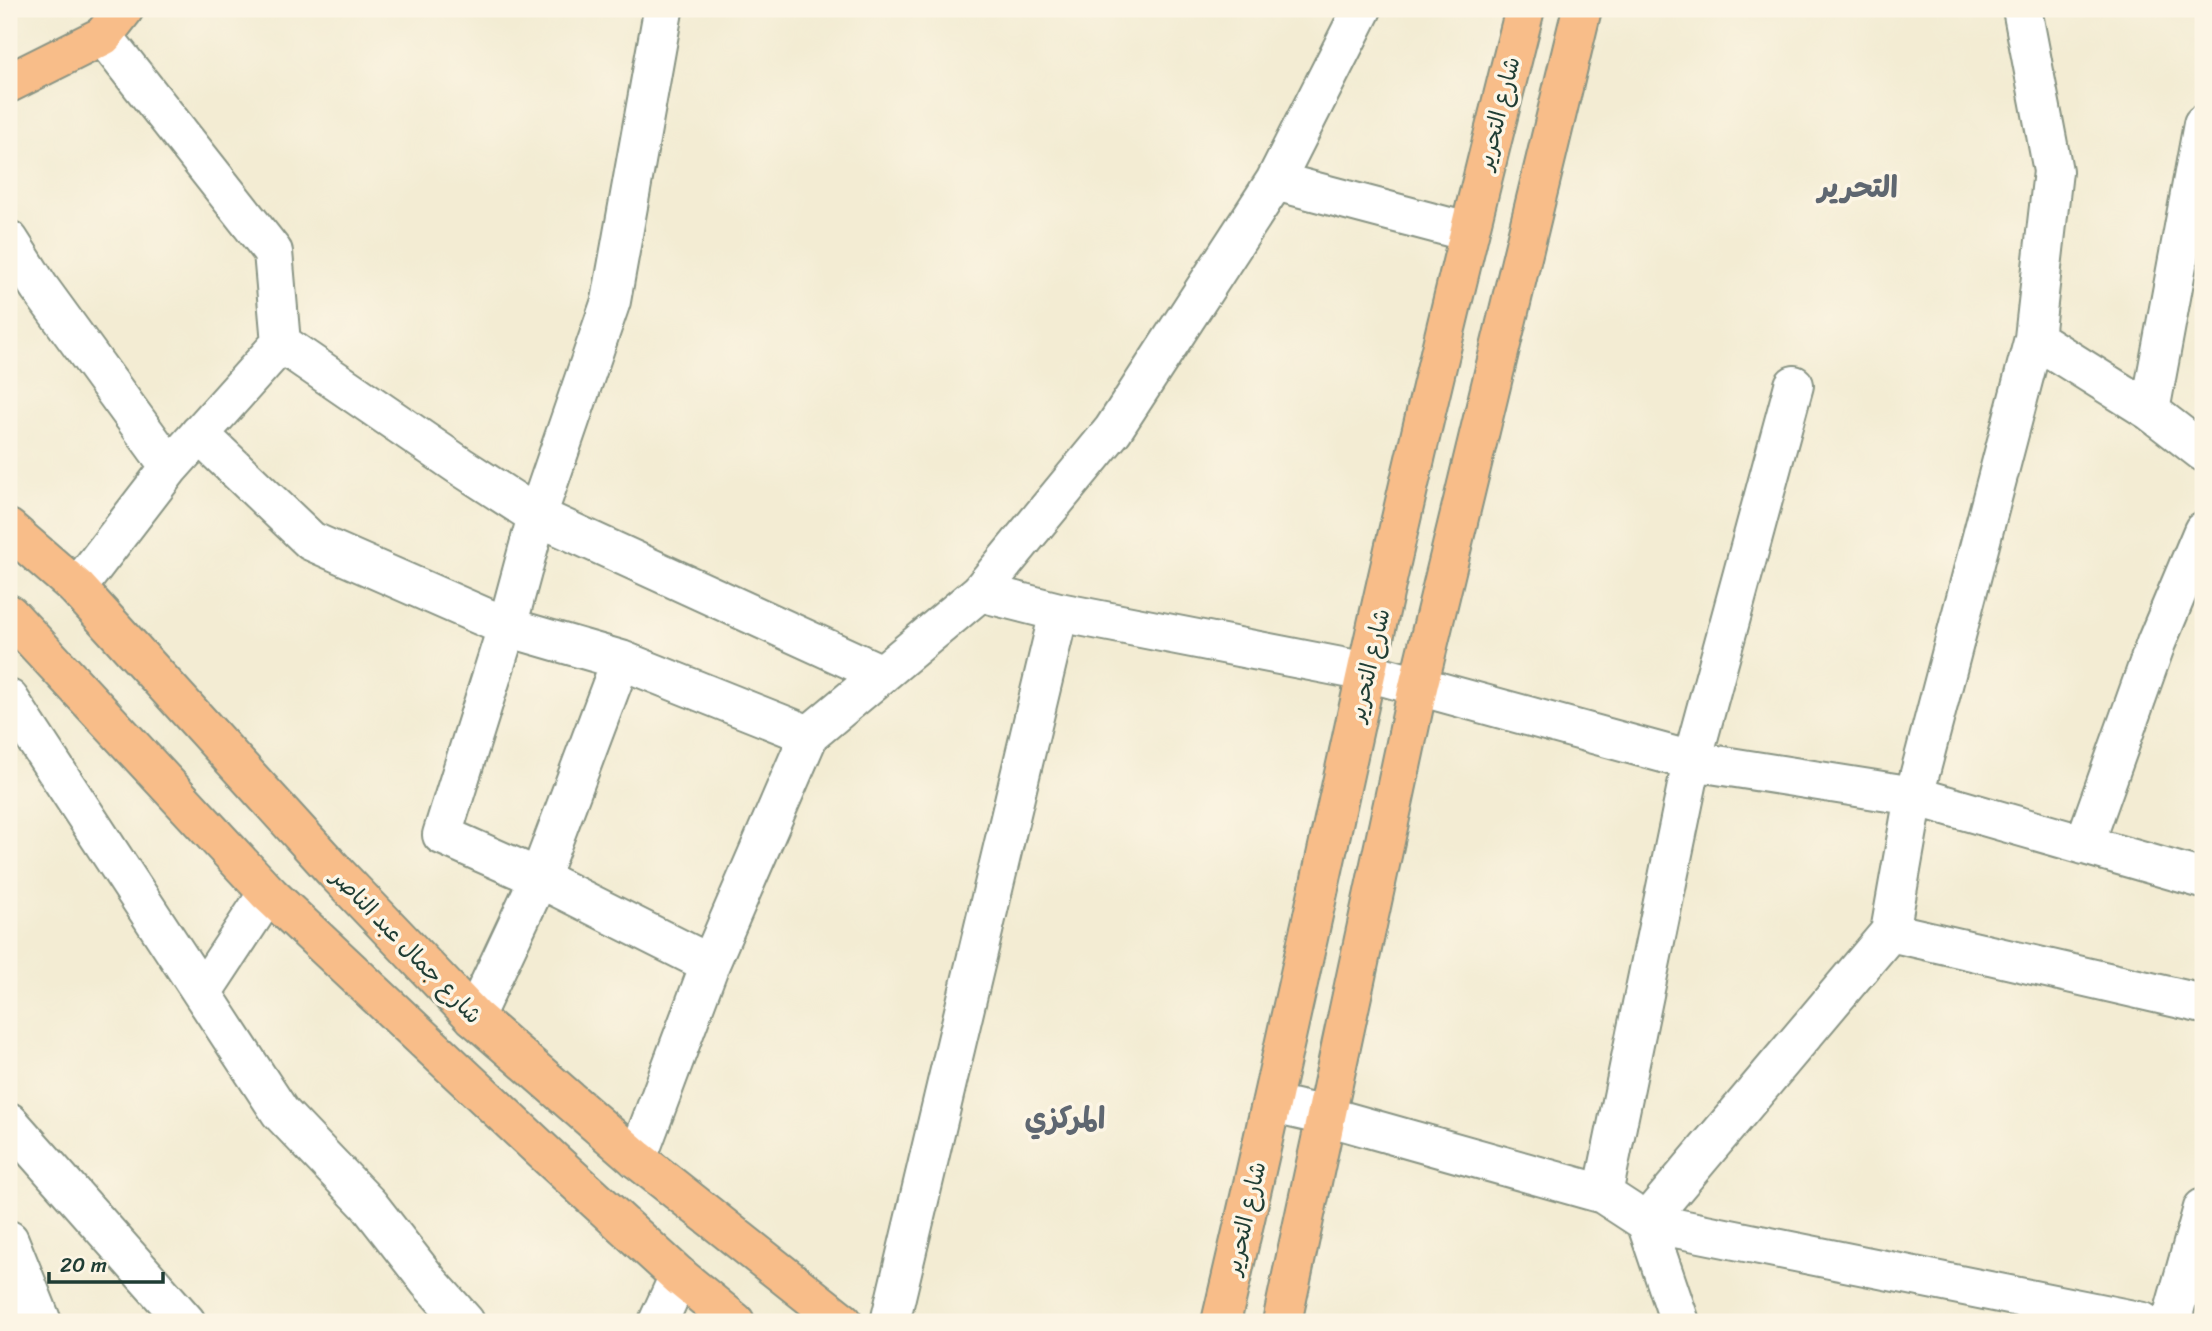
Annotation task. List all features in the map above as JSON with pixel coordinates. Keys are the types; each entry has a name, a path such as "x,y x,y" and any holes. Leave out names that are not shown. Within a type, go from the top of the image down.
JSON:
{"main road":[{"name":"شارع التحرير","path":"1221,1322 1468,232 1525,9"},
{"path":"1282,1322 1419,687 1581,9"},
{"path":"9,83 113,23"},
{"name":"شارع جمال عبد الناصر","path":"9,529 77,588 337,874 474,1017 637,1159 843,1322"},
{"path":"9,614 268,893 679,1276 735,1322"}],"street":[{"path":"637,1159 710,964 809,735 980,592 1112,430 1275,181 1362,9"},
{"path":"1646,1222 1890,932 1913,796 2034,338 2053,171 2022,9"},
{"path":"663,10 611,301 537,516 507,627 442,835 539,878 710,964"},
{"path":"77,588 170,467 281,343 274,252 113,23"},
{"path":"2150,411 2203,124"},
{"path":"1275,181 1468,232"},
{"path":"9,240 39,287 170,467"},
{"path":"2034,338 2150,411 2203,452"},
{"path":"281,343 537,516 882,674"},
{"path":"1603,1194 1692,761 1794,385"},
{"path":"199,435 311,541 507,627 621,660 809,735"},
{"path":"2084,845 2157,643 2203,531"},
{"path":"980,592 1059,612 1367,672 1692,761 1913,796 2203,879"},
{"path":"890,1322 1059,612"},
{"path":"474,1017 539,878 621,660"},
{"path":"9,699 280,1112 369,1205 429,1282 465,1322"},
{"path":"202,993 268,893"},
{"path":"1890,932 2203,1004"},
{"path":"1272,1104 1326,1116 1603,1194 1646,1222 2143,1322"},
{"path":"9,1122 186,1322"},
{"path":"2171,1322 2203,1208"},
{"path":"1646,1222 1680,1322"},
{"path":"9,1240 42,1322"},
{"path":"658,1322 679,1276"}],"district":[{"name":"التحرير","path":"1858,187"},
{"name":"المركزي","path":"1065,1118"}]}
